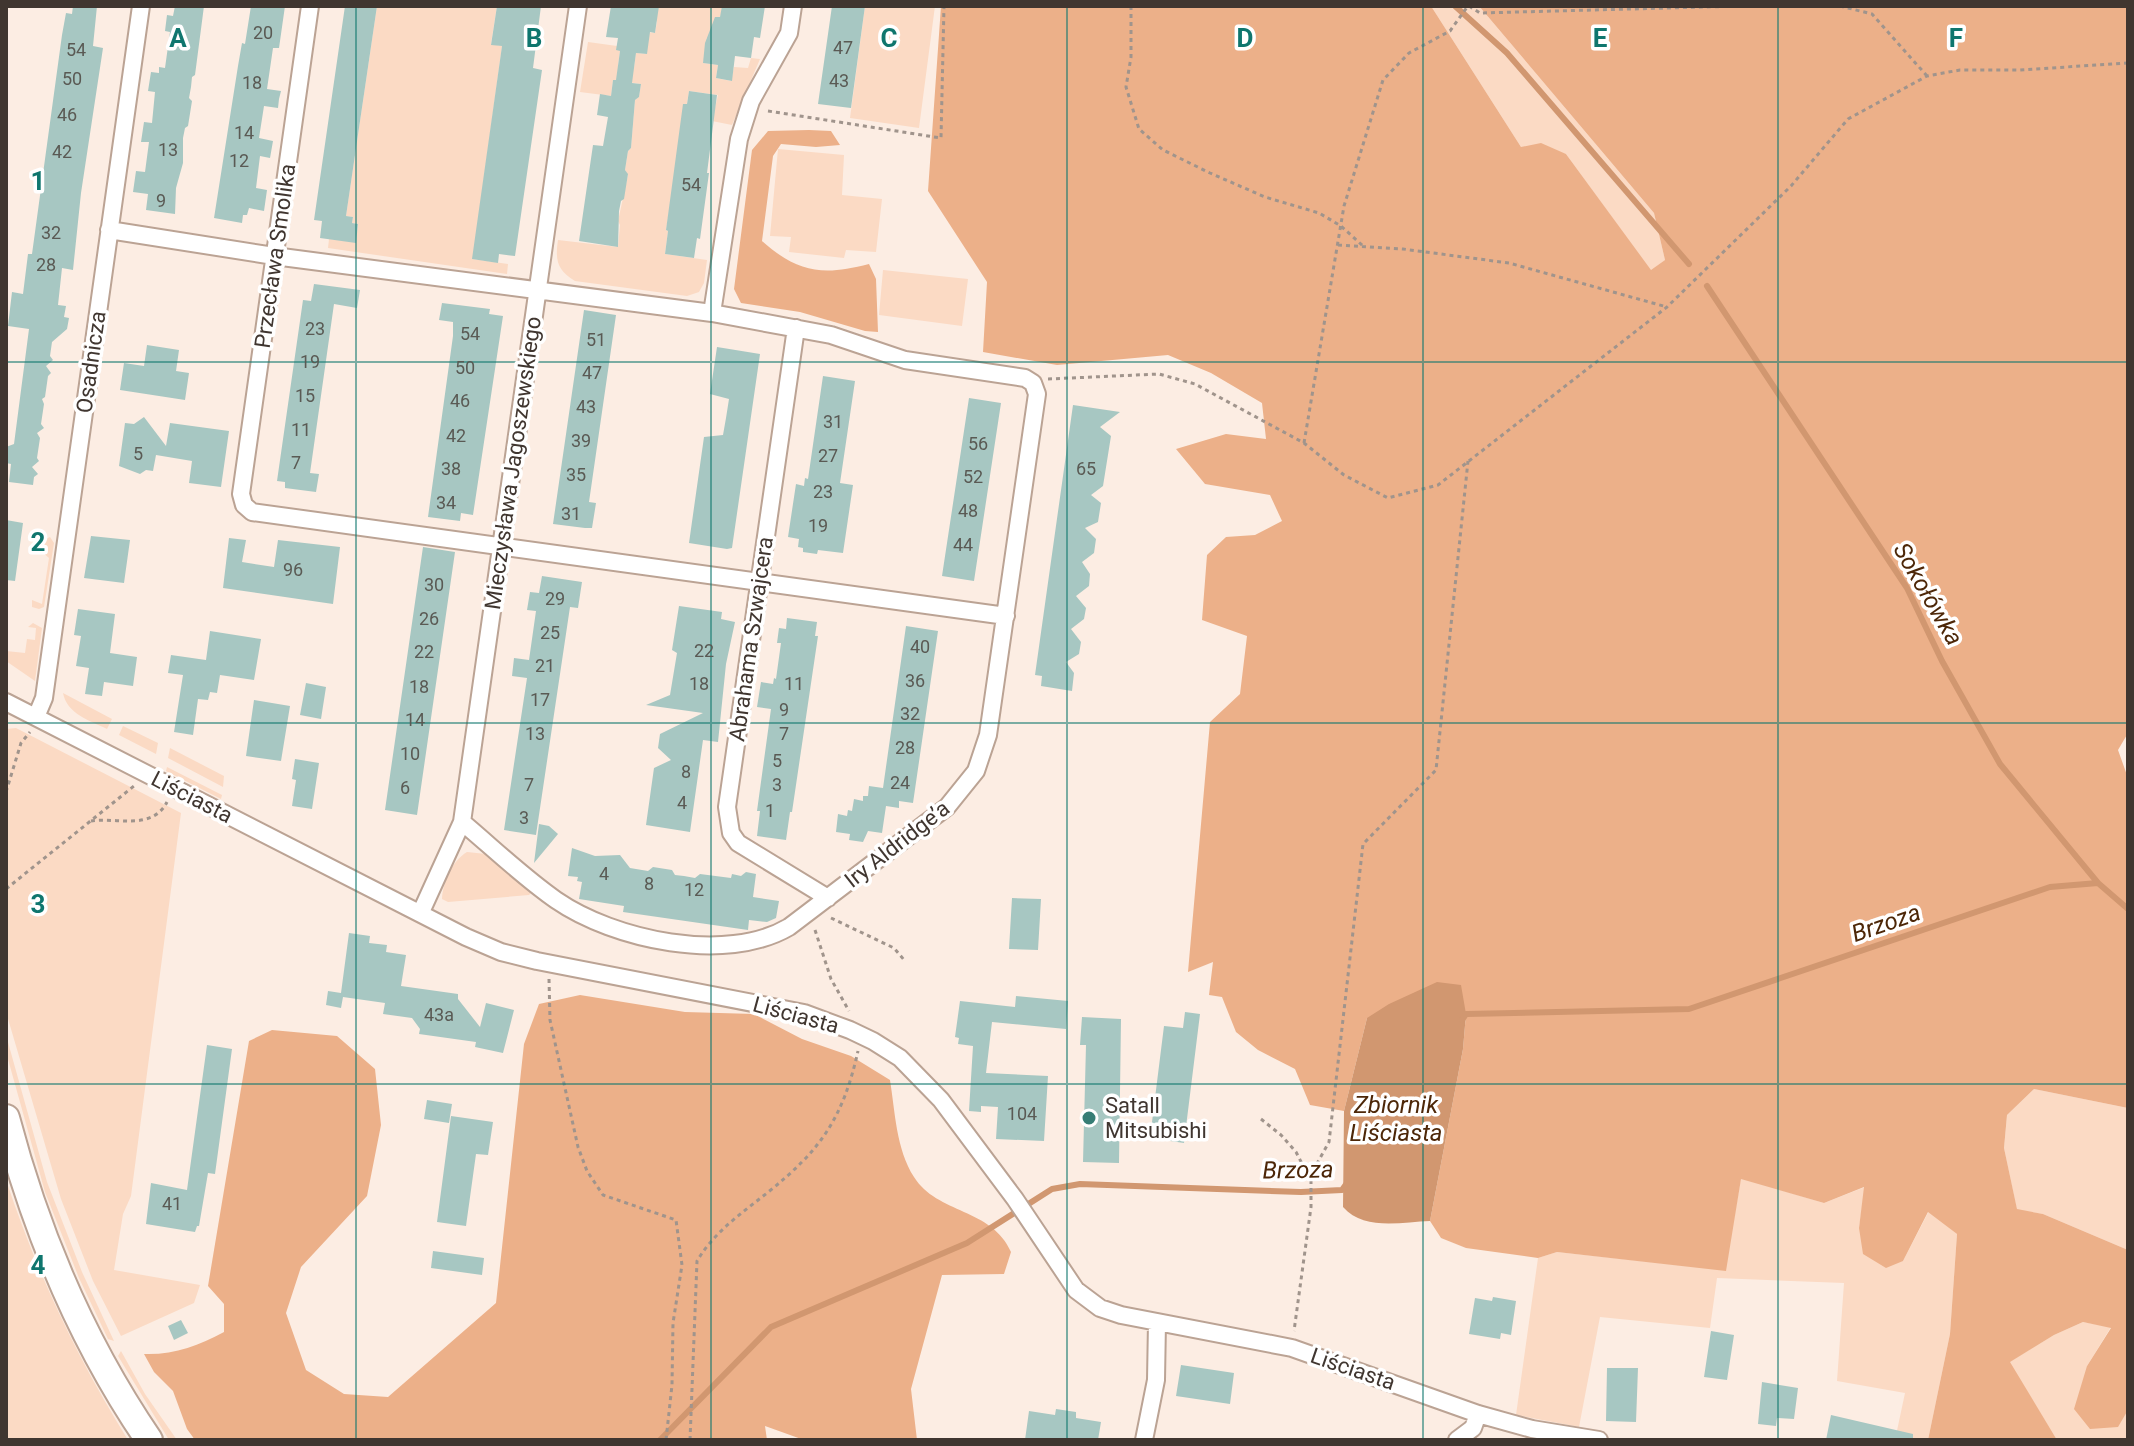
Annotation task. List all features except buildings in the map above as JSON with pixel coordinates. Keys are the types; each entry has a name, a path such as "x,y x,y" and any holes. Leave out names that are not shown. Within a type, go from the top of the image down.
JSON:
{"main road":[{"path":"6,1118 26,1187 54,1265 88,1337 149,1440"}],"street":[{"name":"Osadnicza","path":"34,723 44,698 141,6"},
{"name":"Przecława Smolika","path":"310,6 241,494 244,505 252,512 501,546"},
{"name":"Mieczysława Jagoszewskiego","path":"421,912 462,822 578,6"},
{"path":"712,313 739,139 751,101 789,33 793,6"},
{"path":"109,230 274,256 712,313 831,335 905,360 1025,378 1033,383"},
{"name":"Abrahama Szwajcera","path":"796,328 727,807 728,822 738,843 826,906"},
{"name":"Iry Aldridge’a","path":"462,822 563,904 596,921 641,936 681,943 744,944 780,932 826,906 955,800 970,782 981,761 988,735 1037,394 1033,383"},
{"path":"501,546 1006,616"},
{"name":"Liściasta","path":"6,702 34,723 484,945 549,964 804,1013 862,1036 900,1058 941,1100 1015,1199 1076,1290 1110,1312 1292,1348 1478,1414 1532,1429 1599,1440"},
{"path":"1144,1440 1156,1380 1157,1322"},
{"path":"1457,1440 1473,1428 1478,1414"}],"path":[{"path":"760,110 941,138 944,6"},
{"path":"1131,6 1131,57 1126,87 1139,129 1163,150 1210,173 1265,197 1319,213 1341,226 1363,246"},
{"path":"1304,443 1344,206 1383,80 1409,53 1450,31 1469,6 1480,13 1743,6"},
{"path":"1840,6 1872,14 1927,76"},
{"path":"1033,383 1051,379 1159,374 1195,384 1304,443 1344,475 1388,498 1438,485 1667,307 1791,186 1848,119 1927,76 1960,70 2020,70 2128,63"},
{"path":"1338,245 1509,263 1667,307"},
{"path":"1310,1179 1329,1142 1363,844 1436,770 1468,461"},
{"path":"6,792 21,743 34,723"},
{"path":"6,889 136,784"},
{"path":"91,821 109,818 142,822 165,807 168,800"},
{"path":"826,906 894,948 905,961"},
{"path":"690,1440 697,1261 705,1247 732,1221 812,1153 838,1116 854,1070 862,1036 857,1022 835,988 813,923"},
{"path":"549,964 550,1020 578,1147 587,1171 603,1195 676,1220 682,1265 673,1323 672,1385 666,1440"},
{"path":"1261,1119 1296,1152 1310,1179 1311,1207 1292,1348"}],"shaded area":[{"path":"377,6 497,6 491,44 502,46 473,259 508,264 507,274 328,248 329,239 356,242 358,224 352,223 353,217 346,216"},
{"path":"659,6 724,6 712,39 706,38 709,40 703,63 718,65 716,78 731,81 734,67 748,68 751,58 760,59 732,125 712,121 718,95 689,91 666,230 665,254 707,260 704,283 699,292 687,296 575,281 564,273 557,259 558,240 618,247 618,221 628,175 625,170 631,148 635,100 639,97 641,84 613,80 611,96 580,92 588,42 617,46 620,51 618,65 634,68 636,53 647,54 647,32 655,33 657,22 654,18"},
{"path":"865,6 935,6 919,128 850,118"},
{"path":"941,6 1431,6 1521,147 1541,143 1566,154 1651,270 1665,260 1654,213 1479,6 2128,6 2128,733 2118,750 2128,778 2128,1108 2034,1089 2007,1115 2004,1148 2017,1209 2043,1214 2128,1250 2128,1410 2118,1427 2090,1429 2074,1409 2087,1366 2111,1328 2083,1322 2054,1335 2010,1362 2057,1440 1928,1440 1950,1334 1957,1234 1928,1212 1903,1261 1886,1268 1863,1254 1859,1228 1864,1187 1824,1203 1741,1179 1726,1271 1557,1252 1538,1258 1466,1248 1441,1238 1430,1221 1463,1049 1466,1014 1367,1018 1344,1111 1310,1105 1295,1069 1258,1050 1236,1032 1222,997 1209,995 1213,962 1188,972 1210,722 1240,694 1247,636 1202,620 1207,555 1226,537 1255,535 1282,521 1270,495 1205,484 1176,449 1226,434 1266,439 1262,403 1211,373 1168,355 1057,365 983,352 987,282 928,191"},
{"path":"1431,6 1479,6 1654,213 1665,260 1651,271 1566,154 1521,147"},
{"path":"768,131 831,131 840,145 816,147 781,144 773,156 762,241 787,260 812,269 838,270 869,264 876,279 878,332 800,312 741,303 734,289 752,150"},
{"path":"778,149 844,155 842,195 882,199 876,252 846,250 844,258 789,252 791,237 770,236"},
{"path":"883,270 968,279 962,326 879,315"},
{"path":"50,537 54,543 44,607 39,609 32,607 32,600 42,604 49,558 40,550 41,541"},
{"path":"33,623 42,628 35,681 6,661 6,651 25,653 27,639 35,640 36,628 28,627"},
{"path":"63,693 112,719 107,729 74,711"},
{"path":"123,726 158,743 156,754 119,735"},
{"path":"16,728 181,813 131,1196 123,1214 114,1270 200,1285 194,1303 121,1336 93,1281 61,1199 6,1012 6,729"},
{"path":"170,748 224,776 223,787 168,758"},
{"path":"167,767 222,795 221,799 166,771"},
{"path":"467,852 486,854 532,892 529,895 448,902 442,899 449,872"},
{"path":"580,995 685,1012 754,1014 802,1039 851,1056 890,1080 900,1142 914,1177 936,1198 991,1227 1011,1252 1004,1274 942,1275 911,1389 917,1440 804,1440 765,1426 767,1440 195,1440 187,1429 173,1391 154,1372 144,1354 186,1349 224,1332 224,1304 208,1286 249,1041 272,1030 337,1036 375,1069 381,1125 367,1196 301,1267 286,1313 306,1370 344,1394 388,1397 496,1303 524,1044 539,1004"},
{"path":"6,1035 47,1182 82,1272 114,1341 108,1339 79,1278 45,1192 6,1052"},
{"path":"2034,1089 2128,1108 2128,1250 2043,1214 2017,1210 2004,1148 2007,1115"},
{"path":"1741,1178 1824,1203 1865,1187 1859,1228 1903,1261 1929,1211 1957,1234 1950,1334 1928,1440 1895,1440 1905,1393 1837,1381 1844,1283 1717,1278 1710,1328 1600,1317 1579,1427 1516,1415 1538,1258 1557,1252 1725,1270"},
{"path":"6,1180 60,1314 128,1440 6,1440"},
{"path":"2083,1322 2111,1327 2087,1366 2117,1427 2128,1410 2128,1440 2057,1440 2009,1362"},
{"path":"121,1351 145,1394 177,1440 169,1440 118,1356"}],"water":[{"name":"Zbiornik Liściasta","path":"1437,982 1461,985 1466,1014 1463,1049 1430,1221 1384,1223 1361,1219 1343,1207 1344,1111 1367,1018"}],"waterway":[{"name":"Sokołówka","path":"1455,6 1507,53 1689,264"},
{"name":"Sokołówka","path":"1707,286 1907,588 1942,661 2000,764 2098,883 2128,909"},
{"name":"Brzoza","path":"1462,1020 1466,1014 1689,1009 2050,887 2098,883"},
{"name":"Brzoza","path":"660,1440 771,1327 967,1243 1052,1189 1080,1184 1301,1192 1342,1190 1347,1183"}],"place":[{"name":"Satall Mitsubishi","path":"1089,1118"}]}
